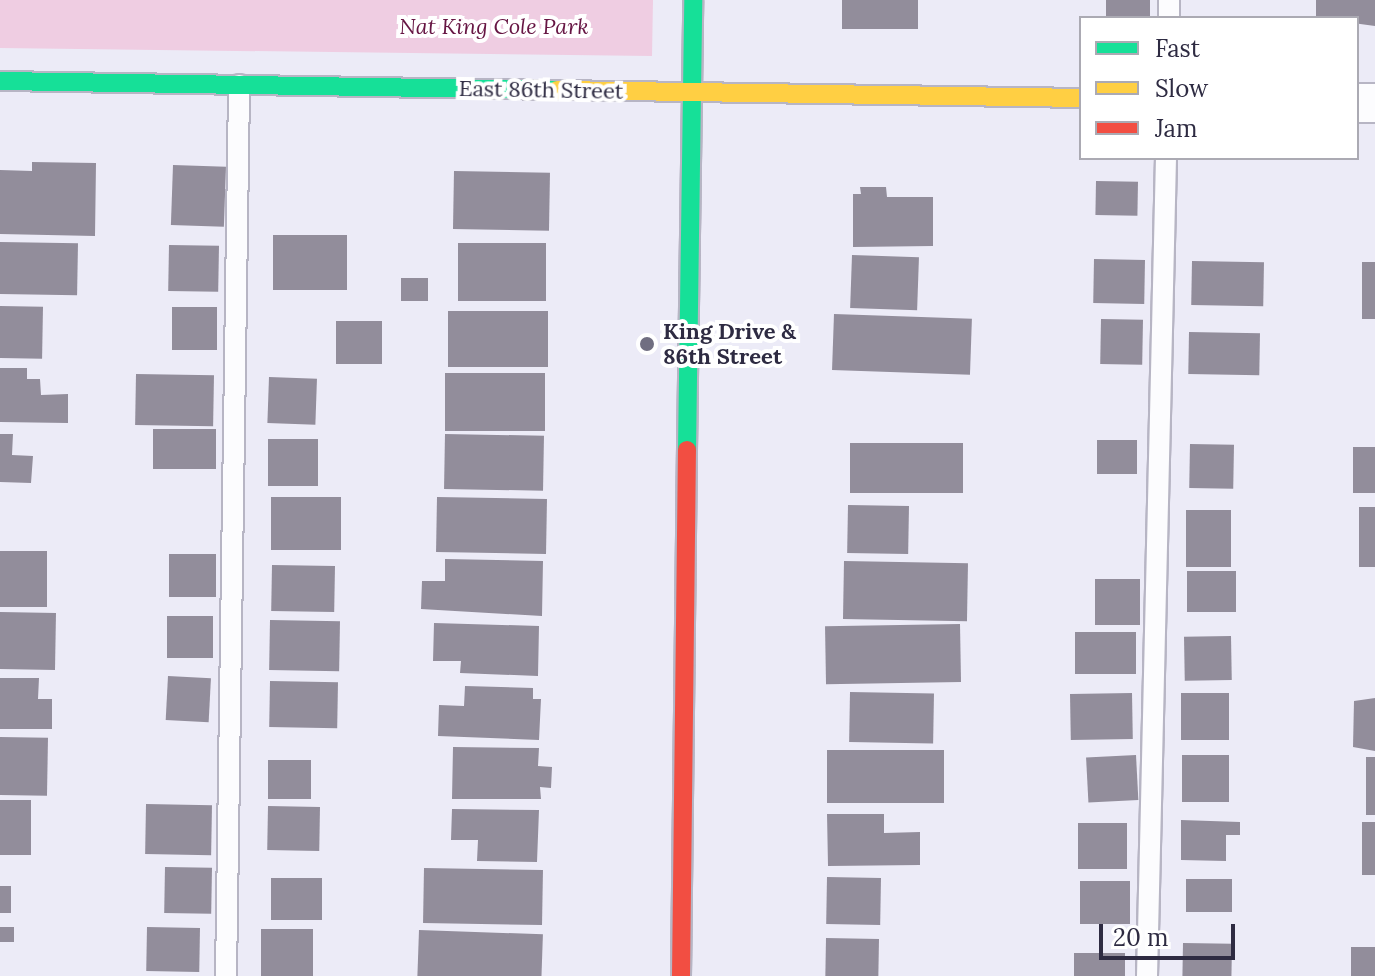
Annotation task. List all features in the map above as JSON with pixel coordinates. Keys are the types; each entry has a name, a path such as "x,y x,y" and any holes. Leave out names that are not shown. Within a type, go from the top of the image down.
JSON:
{"street":[{"path":"681,976 693,0"},
{"name":"East 86th Street","path":"0,81 1079,98"}],"lane":[{"path":"226,976 239,85"},
{"path":"1147,976 1166,160"}],"green space":[{"name":"Nat King Cole Park","path":"0,0 653,0 652,56 0,48"}],"building":[{"path":"842,0 918,0 918,29 842,29"},
{"path":"1106,0 1150,0 1150,16 1106,16"},
{"path":"1316,0 1375,0 1375,26 1359,24 1359,16 1316,16"},
{"path":"32,162 96,163 95,236 0,234 0,170 32,171"},
{"path":"173,165 226,167 224,227 171,225"},
{"path":"454,171 550,173 549,231 453,229"},
{"path":"1096,181 1138,182 1137,216 1095,215"},
{"path":"860,187 886,187 887,197 933,197 933,246 853,247 853,194 861,194"},
{"path":"273,235 347,235 347,290 273,290"},
{"path":"0,242 78,243 77,295 0,294"},
{"path":"458,243 546,243 546,301 458,301"},
{"path":"169,245 219,246 218,292 168,291"},
{"path":"852,255 919,257 917,310 850,308"},
{"path":"1094,259 1145,260 1144,304 1093,303"},
{"path":"1192,261 1264,262 1263,306 1191,305"},
{"path":"1362,262 1375,262 1375,319 1362,319"},
{"path":"401,278 428,278 428,301 401,301"},
{"path":"0,306 43,307 42,359 0,358"},
{"path":"172,307 217,307 217,350 172,350"},
{"path":"448,311 548,311 548,367 448,367"},
{"path":"834,314 972,319 970,375 832,370"},
{"path":"1101,319 1143,320 1142,365 1100,364"},
{"path":"336,321 382,321 382,364 336,364"},
{"path":"1189,332 1260,333 1259,375 1188,374"},
{"path":"0,368 27,368 27,379 40,379 41,395 68,394 68,423 0,422"},
{"path":"445,373 545,373 545,431 445,431"},
{"path":"136,374 214,375 213,426 135,425"},
{"path":"269,377 317,379 315,425 267,423"},
{"path":"153,429 216,429 216,469 153,469"},
{"path":"0,434 13,434 12,455 33,456 31,483 0,482"},
{"path":"445,434 544,436 543,491 444,489"},
{"path":"268,439 318,439 318,486 268,486"},
{"path":"1097,440 1137,440 1137,474 1097,474"},
{"path":"850,443 963,443 963,493 850,493"},
{"path":"1190,444 1234,445 1233,489 1189,488"},
{"path":"1353,447 1375,447 1375,493 1353,493"},
{"path":"271,497 341,497 341,550 271,550"},
{"path":"437,497 547,499 546,554 436,552"},
{"path":"848,505 909,506 908,554 847,553"},
{"path":"1359,507 1375,507 1375,567 1359,567"},
{"path":"1186,510 1231,510 1231,567 1186,567"},
{"path":"0,551 47,551 47,607 0,607"},
{"path":"169,554 216,554 216,597 169,597"},
{"path":"445,559 543,561 542,616 421,609 422,581 445,581"},
{"path":"844,561 968,563 967,621 843,619"},
{"path":"272,565 335,566 334,612 271,611"},
{"path":"1187,571 1236,571 1236,612 1187,612"},
{"path":"1095,579 1140,579 1140,625 1095,625"},
{"path":"0,612 56,613 55,670 0,669"},
{"path":"167,616 213,616 213,658 167,658"},
{"path":"270,620 340,621 339,671 269,670"},
{"path":"434,623 539,626 538,676 460,673 461,661 433,661"},
{"path":"960,624 961,682 826,684 825,626"},
{"path":"1075,632 1136,632 1136,674 1075,674"},
{"path":"1231,636 1232,680 1185,681 1184,637"},
{"path":"168,676 211,678 209,722 166,720"},
{"path":"0,678 39,678 38,699 52,699 52,729 0,729"},
{"path":"270,681 338,682 337,728 269,727"},
{"path":"465,686 533,688 533,699 541,699 539,740 438,736 439,705 464,706"},
{"path":"850,692 934,693 933,743 849,742"},
{"path":"1132,693 1133,739 1071,740 1070,694"},
{"path":"1181,693 1229,693 1229,740 1181,740"},
{"path":"1375,698 1375,751 1353,747 1354,701"},
{"path":"0,737 48,738 47,796 0,795"},
{"path":"453,747 539,748 538,766 552,767 551,788 540,787 541,799 452,799"},
{"path":"827,750 944,750 944,803 827,803"},
{"path":"1136,755 1138,800 1088,803 1086,758"},
{"path":"1182,755 1229,755 1229,802 1182,802"},
{"path":"1366,757 1375,757 1375,815 1366,815"},
{"path":"268,760 311,760 311,799 268,799"},
{"path":"0,800 31,800 31,855 0,855"},
{"path":"146,804 212,805 211,855 145,854"},
{"path":"268,806 320,807 319,851 267,850"},
{"path":"452,809 539,810 537,862 477,861 478,840 451,840"},
{"path":"827,814 884,814 884,833 920,832 920,865 828,866"},
{"path":"1181,820 1240,822 1240,835 1226,835 1226,861 1181,860"},
{"path":"1362,822 1375,822 1375,875 1362,875"},
{"path":"1078,823 1127,823 1127,869 1078,869"},
{"path":"165,867 212,868 211,914 164,913"},
{"path":"424,868 543,870 542,925 423,923"},
{"path":"827,877 881,878 880,925 826,924"},
{"path":"271,878 322,878 322,920 271,920"},
{"path":"1186,879 1232,879 1232,912 1186,912"},
{"path":"1080,881 1130,881 1130,924 1080,924"},
{"path":"0,886 11,886 11,913 0,913"},
{"path":"0,927 14,927 14,942 0,942"},
{"path":"147,927 200,928 199,972 146,971"},
{"path":"261,929 313,929 313,976 261,976"},
{"path":"419,930 543,934 541,976 417,976"},
{"path":"826,938 879,939 878,976 825,976"},
{"path":"1183,943 1232,944 1231,976 1182,976"},
{"path":"1351,947 1375,947 1375,976 1351,976"},
{"path":"1074,953 1125,953 1125,976 1074,976"}],"traffic: fast":[{"path":"687,450 693,0"},
{"path":"0,81 557,90"}],"traffic: slow":[{"path":"557,90 1079,98"}],"traffic: jam":[{"path":"681,976 687,450"}],"place":[{"name":"King Drive & 86th Street","path":"647,344"}]}
